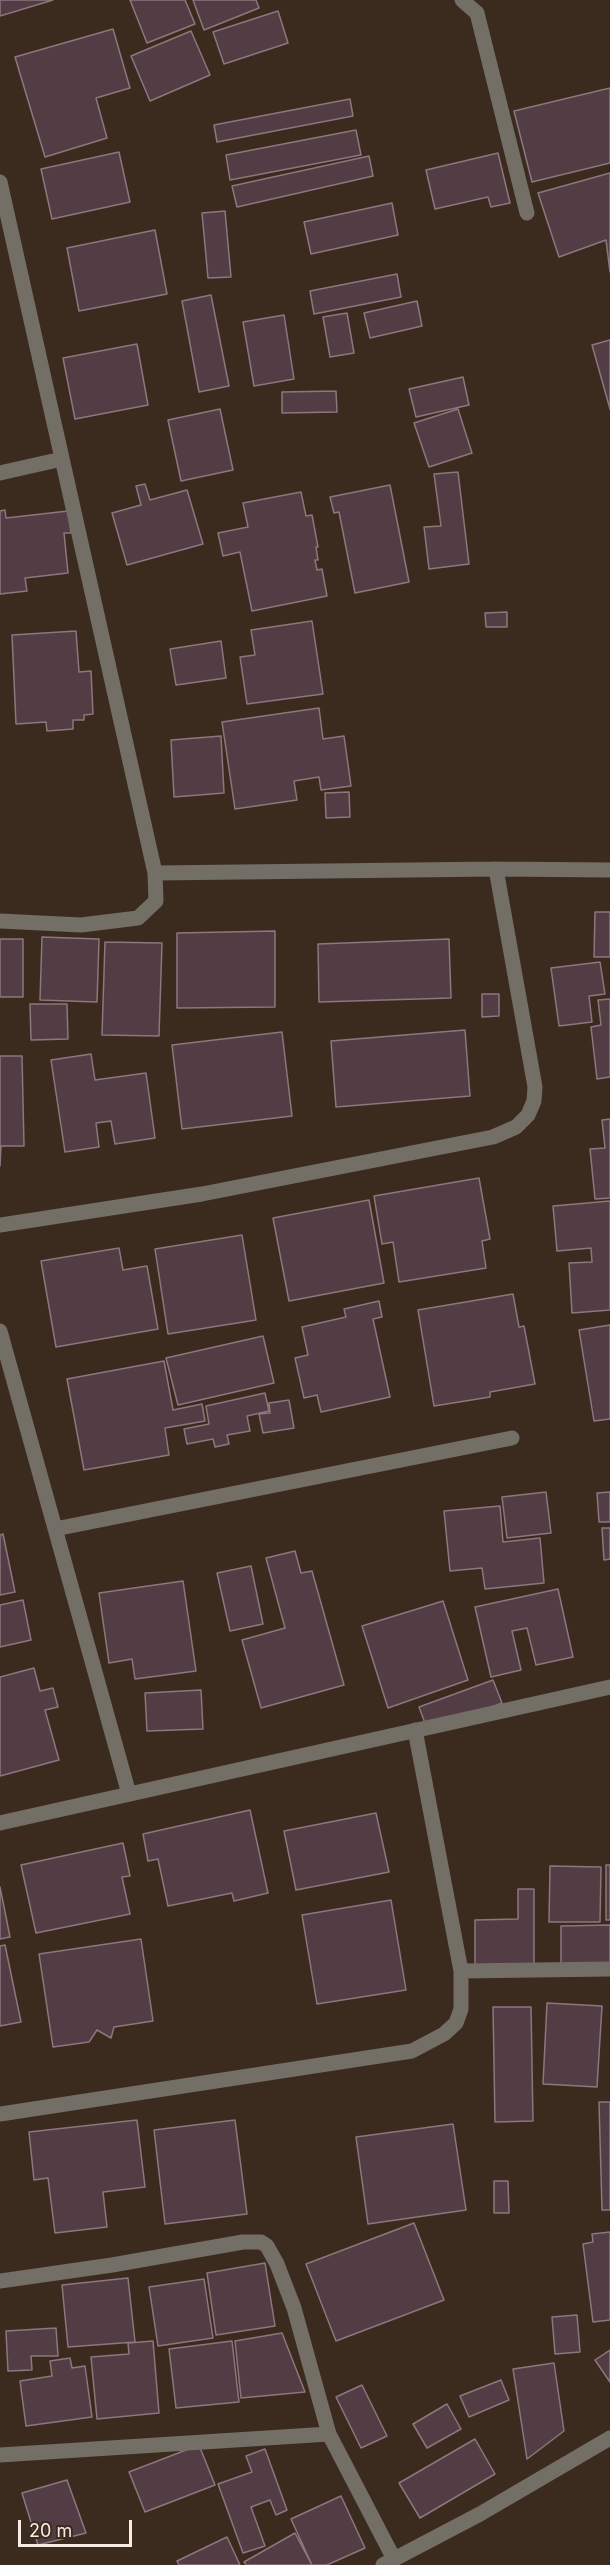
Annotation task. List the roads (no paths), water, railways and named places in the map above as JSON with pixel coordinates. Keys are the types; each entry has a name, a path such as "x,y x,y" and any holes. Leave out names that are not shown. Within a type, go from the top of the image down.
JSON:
{"street":[{"path":"462,0 477,13 527,213"},
{"path":"0,182 155,873 156,901 138,918 81,925 0,921"},
{"path":"0,473 62,459"},
{"path":"0,1225 202,1194 493,1137 516,1127 528,1114 534,1101 534,1087 496,869"},
{"path":"155,873 610,870"},
{"path":"0,1331 129,1794"},
{"path":"55,1529 512,1438"},
{"path":"0,1823 610,1687"},
{"path":"0,2114 412,2051 444,2034 456,2023 461,2009 461,1971 415,1730"},
{"path":"461,1971 610,1969"},
{"path":"0,2281 112,2265 243,2242 261,2242 270,2250 278,2264 294,2308 329,2434 389,2562 480,2514 610,2438"},
{"path":"0,2455 329,2434"}]}
